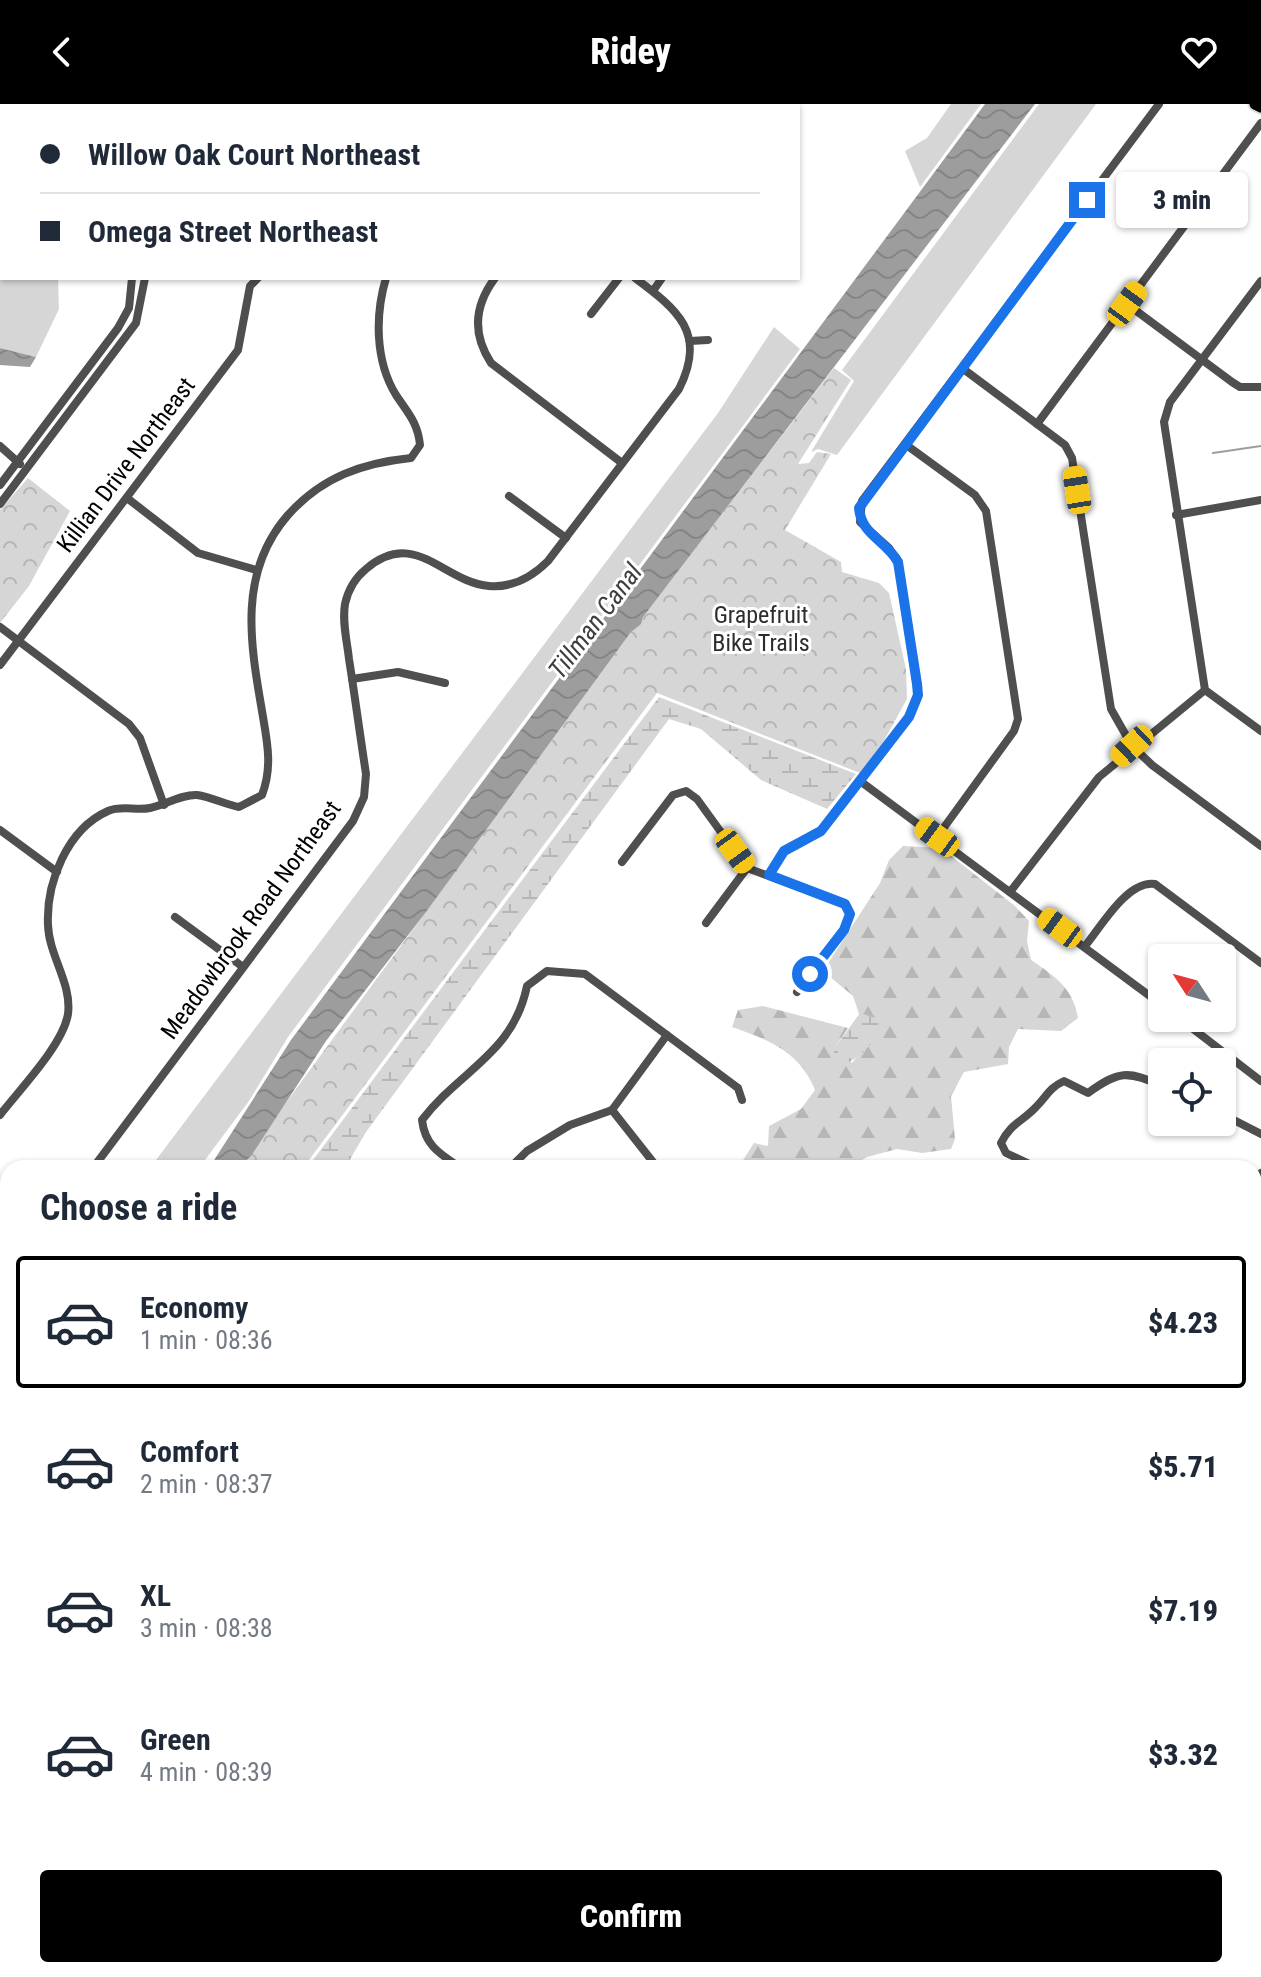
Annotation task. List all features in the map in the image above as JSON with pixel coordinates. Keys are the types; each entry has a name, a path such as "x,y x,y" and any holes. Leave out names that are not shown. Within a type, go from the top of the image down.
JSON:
{"main road":[{"path":"1255,104 1261,107"}],"street":[{"path":"769,875 784,851 821,831 909,717 918,695 898,562 889,548 860,522 862,501 1159,104"},
{"path":"1037,424 1261,123"},
{"path":"0,485 118,328 129,308 132,280"},
{"path":"0,504 136,323 145,280"},
{"name":"Killian Drive Northeast","path":"0,665 238,350 250,286 256,280"},
{"path":"0,1115 56,1042 68,1013 67,990 54,958 48,926 48,901 57,872 71,844 98,816 116,808 164,805 199,795 239,807 262,795 270,774 249,627 256,570 279,526 300,502 334,477 372,462 411,458 420,445 418,425 394,392 380,355 379,302 385,280"},
{"path":"494,280 480,304 477,329 482,349 491,363 622,463"},
{"path":"591,314 617,280"},
{"path":"638,280 679,313 690,341 708,340"},
{"path":"653,291 661,280"},
{"path":"1261,281 1166,410 1165,442 1205,690 1261,731"},
{"path":"1127,304 1240,387 1261,387"},
{"name":"Meadowbrook Road Northeast","path":"99,1160 353,821 364,797 366,774 345,606 357,577 385,557 415,554 432,559 473,583 507,585 535,574 679,389 688,370 690,341"},
{"path":"962,368 1065,445 1072,458 1111,709 1132,746 1261,846"},
{"path":"905,444 975,495 986,511 1018,719 1014,731 937,837"},
{"path":"0,446 27,470"},
{"path":"509,496 566,538"},
{"path":"127,498 198,553 256,570"},
{"path":"1176,515 1261,500"},
{"path":"0,627 129,724 140,738 164,805"},
{"path":"352,679 398,672 445,683"},
{"path":"1010,892 1099,777 1132,746 1205,690"},
{"path":"860,781 1148,994"},
{"path":"622,862 673,795 686,791 697,799 747,868 845,904 850,914 844,930 797,992"},
{"path":"0,830 57,872"},
{"path":"706,923 747,868"},
{"path":"1085,946 1131,892 1146,883 1155,884 1261,963"},
{"path":"175,917 243,967"},
{"path":"449,1160 435,1151 424,1137 422,1120 435,1102 495,1051 522,1013 527,986 547,971 585,974 738,1088 742,1100"},
{"path":"1197,1032 1261,1081"},
{"path":"518,1160 527,1151 570,1125 612,1110 667,1035"},
{"path":"1021,1160 1006,1153 1001,1143 1009,1127 1037,1106 1048,1089 1064,1081 1088,1093 1109,1077 1128,1073 1148,1081"},
{"path":"612,1110 651,1160"},
{"path":"1236,1121 1261,1134"}],"green space":[{"path":"951,104 981,104 920,187 905,151 927,138"},
{"path":"1039,104 1096,104 837,455 818,449 811,452 854,381 842,370"},
{"path":"0,280 58,280 59,309 36,357 0,348"},
{"path":"774,327 800,349 288,1037 249,1101 205,1160 156,1160 718,413"},
{"name":"Grapefruit Bike Trails","path":"834,368 851,380 798,464 809,463 817,452 831,454 785,530 841,562 842,572 879,583 889,593 906,669 907,699 865,775 657,693 309,1160 244,1160 631,632"},
{"path":"28,478 70,511 29,586 0,623 0,510"},
{"path":"659,697 856,774 827,809 761,780 701,729 669,719 366,1132 350,1160 313,1160"},
{"path":"903,846 941,848 1015,906 1029,921 1027,941 1031,960 1068,991 1078,1018 1061,1031 1018,1029 1009,1047 1008,1064 964,1072 951,1096 955,1139 951,1149 922,1153 897,1149 862,1160 743,1160 754,1143 768,1146 769,1126 801,1109 815,1090 801,1066 782,1049 732,1027 738,1010 763,1006 848,1028 836,1046 852,1063 885,1021 859,1014 853,996 823,971 880,883 889,860"},
{"path":"860,1013 885,1021 876,1038 855,1059 828,1069 836,1046"}],"water":[{"path":"985,104 1035,104 643,617 641,624 631,632 426,912 326,1041 251,1156 247,1160 214,1160 291,1040"},
{"path":"0,348 36,357 30,367 0,365"}],"waterway":[{"path":"1213,453 1261,446"}],"route":[{"path":"810,974 844,930 850,914 845,904 769,875 784,851 821,831 909,717 918,695 898,562 889,548 865,530 860,522 859,508 866,494 1087,200"}],"water label":[{"name":"Tillman Canal","path":"595,621"}]}
